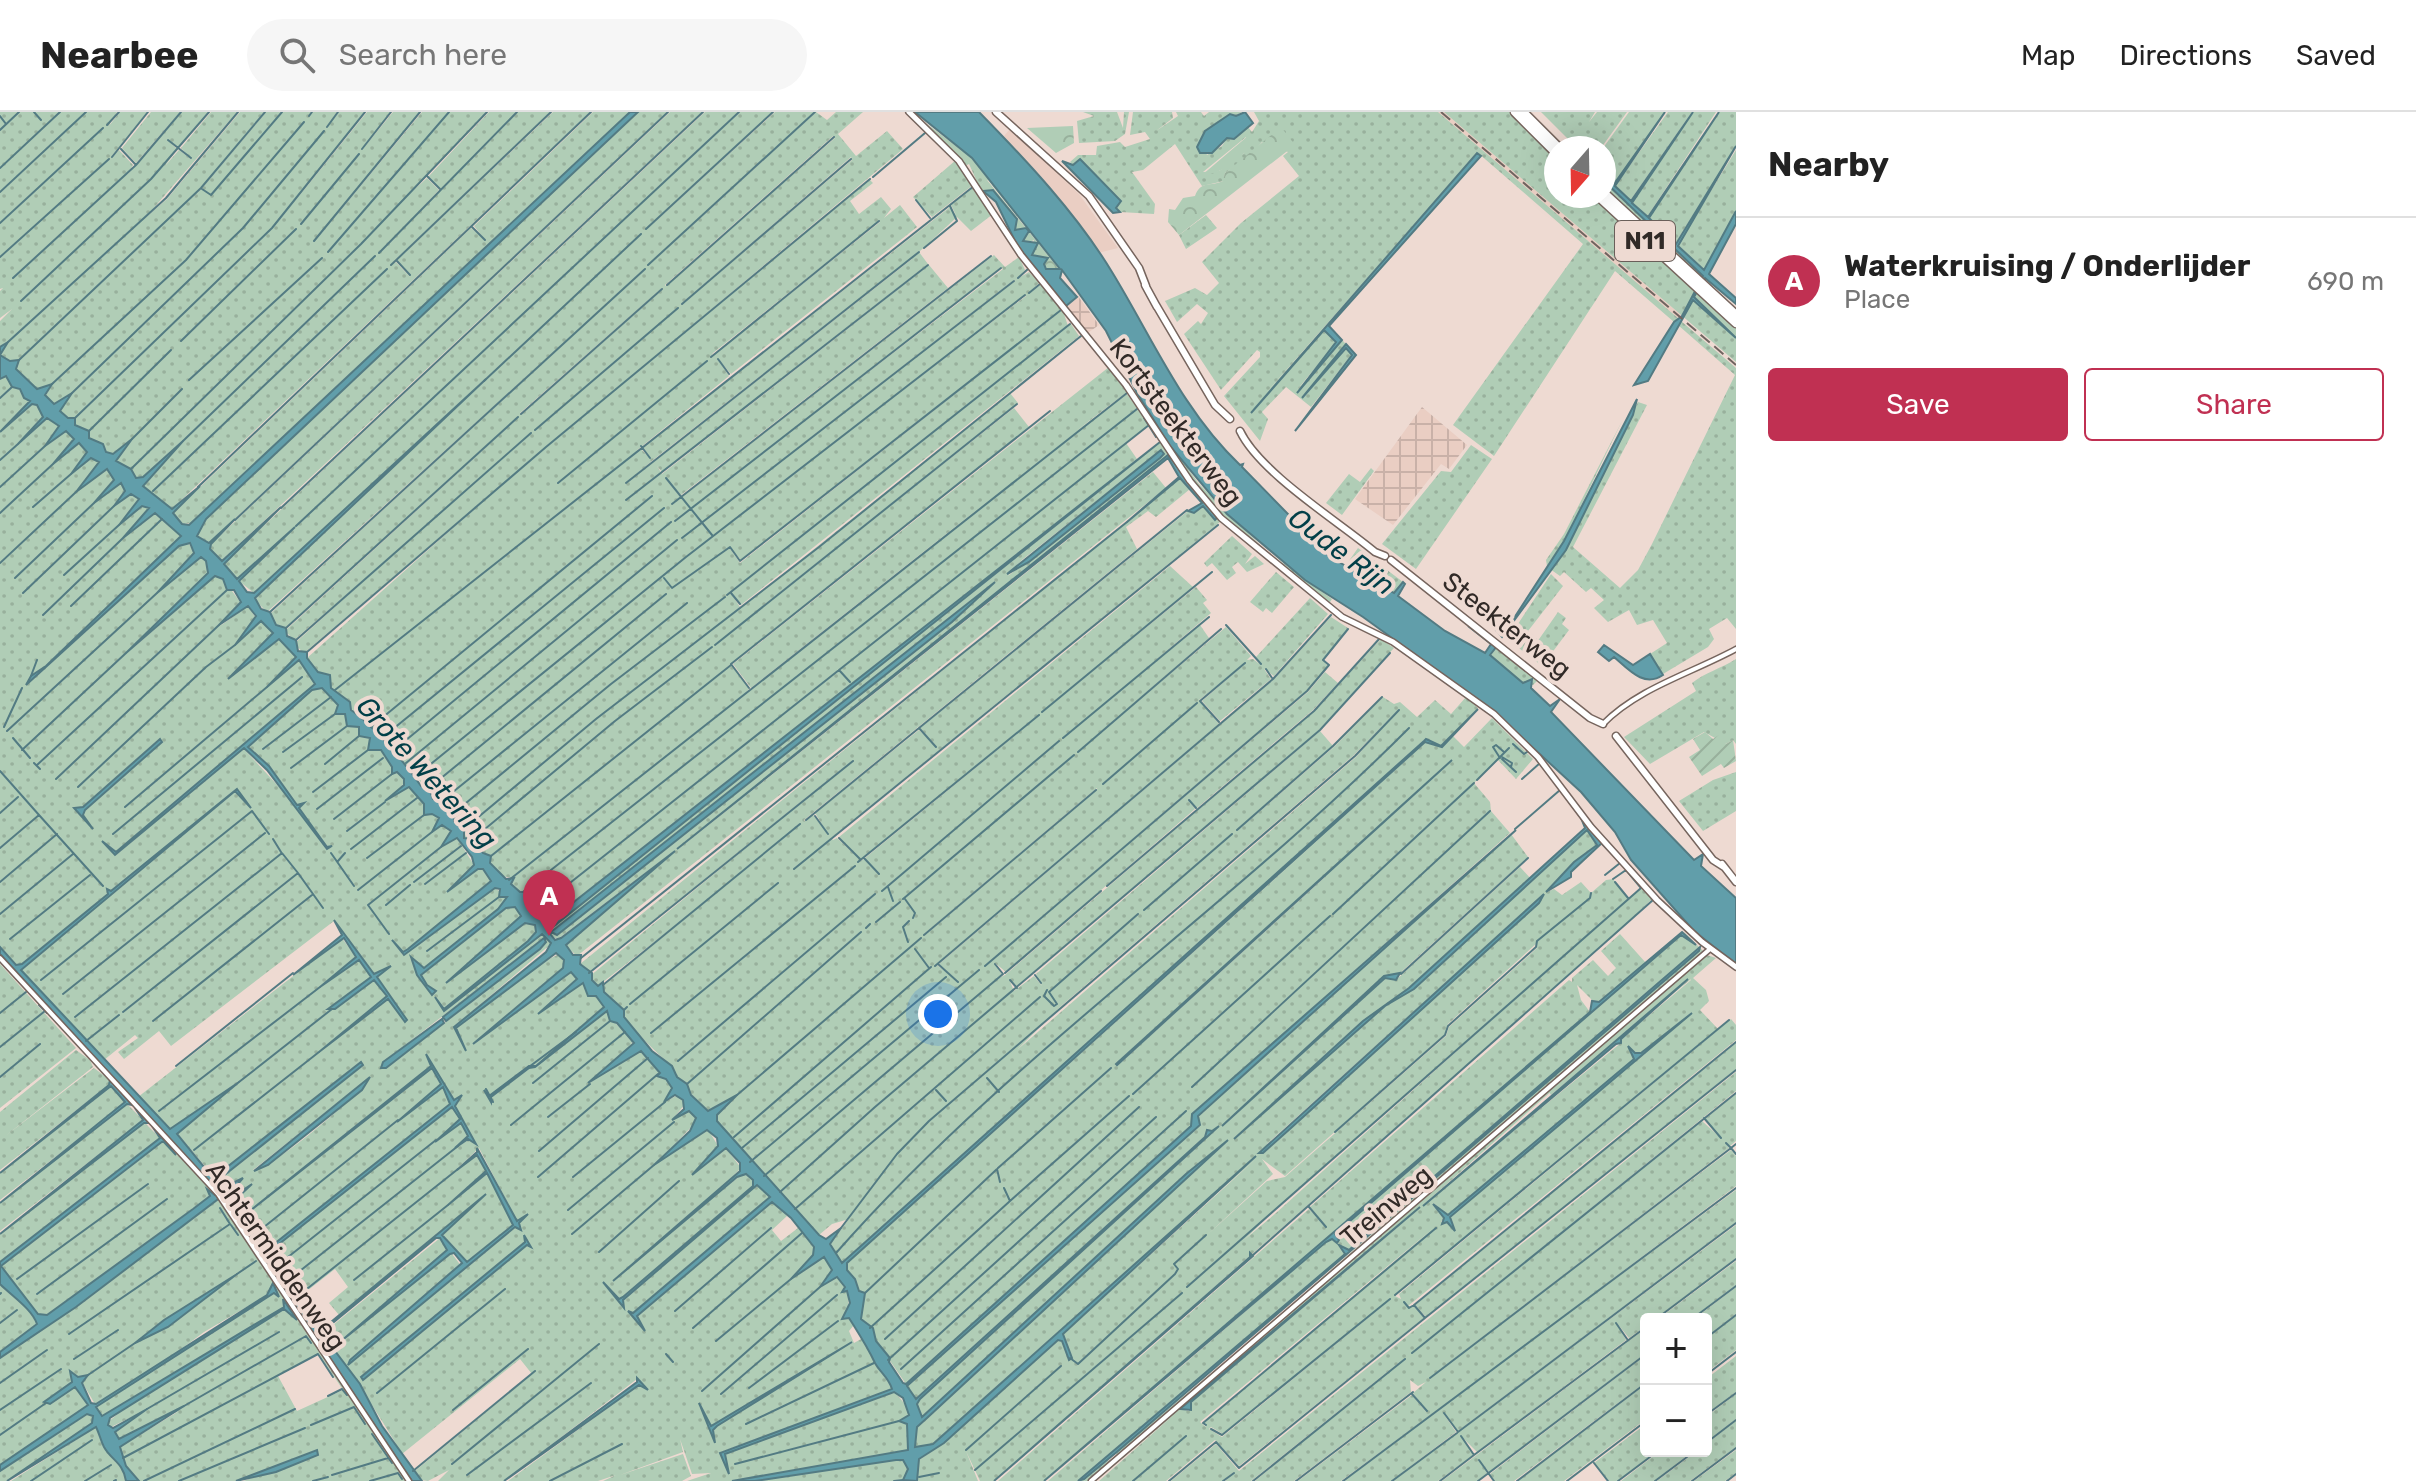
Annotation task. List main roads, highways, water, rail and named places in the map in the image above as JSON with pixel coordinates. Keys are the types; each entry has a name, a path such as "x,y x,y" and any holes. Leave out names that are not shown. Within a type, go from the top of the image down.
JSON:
{"highway":[{"path":"1515,112 1544,139"},
{"path":"1523,112 1544,136"},
{"name":"N11","path":"1616,205 1736,323"},
{"name":"N11","path":"1611,208 1698,286 1736,315"}],"main road":[{"name":"Steekterweg","path":"996,112 1089,196 1136,265 1210,397 1252,449 1293,487 1366,545 1388,558 1603,724 1735,883"}],"water":[{"path":"630,112 638,112 206,519 197,536 209,543 235,519 211,544 210,549 222,561 281,507 224,564 237,579 295,527 239,581 247,592 254,593 486,379 255,598 261,609 270,612 276,625 286,628 287,636 296,640 298,651 307,652 307,658 318,672 330,675 331,688 350,702 351,710 389,745 421,786 429,788 433,799 443,800 448,812 455,812 454,821 464,829 464,838 473,839 483,853 491,856 490,863 506,879 514,878 511,884 520,892 526,892 528,904 534,907 560,890 538,911 539,918 547,923 1160,442 548,931 555,940 561,938 675,851 566,945 573,955 581,955 580,964 592,973 592,980 598,986 603,982 604,992 624,1010 624,1017 652,1051 672,1066 677,1077 687,1084 691,1095 708,1111 737,1095 717,1115 717,1121 819,1235 826,1239 841,1228 830,1244 842,1263 1426,739 1441,746 1478,709 1442,747 1425,742 847,1263 847,1270 855,1279 859,1291 865,1293 861,1319 873,1328 876,1341 906,1384 1191,1126 1192,1114 1516,830 1198,1116 1200,1125 907,1386 916,1399 1205,1137 1207,1130 1212,1131 1219,1126 920,1399 917,1404 922,1417 1186,1174 1228,1140 917,1427 915,1447 933,1444 1256,1156 1063,1334 1072,1358 1069,1360 1062,1341 1058,1340 944,1443 919,1459 917,1481 903,1480 908,1469 903,1460 896,1460 755,1481 732,1481 908,1450 907,1424 899,1421 909,1415 903,1398 894,1392 725,1454 729,1474 720,1453 892,1389 849,1318 842,1319 850,1303 847,1291 842,1292 845,1287 837,1277 820,1287 832,1270 824,1257 791,1279 813,1255 814,1247 791,1218 772,1202 637,1316 645,1331 628,1311 633,1313 770,1197 757,1185 623,1300 624,1308 603,1282 619,1299 623,1297 753,1186 753,1180 746,1174 737,1177 613,1281 740,1171 740,1163 726,1148 692,1175 718,1146 717,1138 707,1130 654,1165 690,1131 696,1118 689,1111 672,1120 684,1109 683,1100 675,1095 664,1102 672,1088 666,1079 657,1076 660,1073 641,1051 588,1083 634,1043 617,1023 610,1021 607,1011 535,1067 529,1068 491,1097 491,1102 484,1090 489,1096 529,1066 536,1066 604,1007 596,996 588,996 583,983 538,1014 577,979 571,972 473,1044 563,968 564,960 556,953 456,1028 466,1051 454,1027 546,952 551,943 542,934 444,1011 435,997 444,1009 528,941 536,932 535,925 525,923 446,983 521,916 515,907 506,908 421,975 427,985 436,991 432,995 417,975 411,957 424,968 498,909 507,897 499,897 500,889 495,888 404,955 392,940 403,952 491,881 483,869 478,869 447,892 474,865 472,857 457,838 441,847 451,831 442,825 432,832 439,818 432,814 424,815 424,804 409,787 385,801 404,785 404,779 397,772 392,774 392,767 381,750 368,750 370,738 359,736 359,727 347,726 345,714 335,714 338,705 322,688 312,690 248,747 269,766 297,805 304,803 299,808 327,847 332,846 327,849 267,770 244,748 115,855 102,841 116,852 315,684 299,660 267,687 296,657 279,639 228,679 273,633 261,621 235,645 256,616 248,606 219,625 241,602 234,590 227,590 223,579 215,576 126,653 208,573 206,561 201,557 157,593 194,553 190,543 179,546 26,685 31,676 46,666 181,536 155,513 123,538 149,508 142,506 119,525 139,499 131,494 114,506 125,491 121,483 94,503 114,480 107,469 76,492 99,462 91,458 71,474 87,452 79,443 53,464 74,439 66,431 45,446 59,426 47,418 18,444 43,417 37,405 32,404 0,432 30,401 24,398 20,389 12,387 6,376 0,379 0,355 10,361 19,360 16,369 37,389 52,384 45,395 54,404 72,393 60,411 68,418 75,418 75,425 89,431 89,438 103,444 106,452 113,454 132,439 116,461 131,469 136,478 143,477 183,441 143,486 172,509 200,486 173,513 182,524 189,525"},
{"path":"915,112 979,112 1015,149 1098,250 1185,398 1202,421 1220,444 1240,465 1243,464 1242,467 1330,557 1394,593 1403,582 1405,584 1398,596 1445,631 1485,653 1491,644 1468,626 1497,646 1490,655 1523,683 1532,679 1531,688 1550,706 1560,699 1551,712 1694,860 1703,854 1701,866 1736,898 1736,964 1694,931 1631,860 1615,832 1581,792 1493,711 1363,617 1305,580 1227,514 1170,446 1137,393 1106,331 1062,270 1060,278 1077,297 1066,306 1017,245 996,202 983,191 993,190 1017,219 1015,230 1026,228 1029,231 1023,241 1038,243 1032,255 1048,258 1044,264 1046,269 1060,269 972,158"},
{"path":"1245,112 1253,123 1234,139 1227,138 1212,153 1200,153 1197,147 1205,131 1230,114 1236,116"},
{"path":"1665,112 1616,185 1616,181"},
{"path":"1693,112 1632,203 1648,217 1719,112 1649,218 1676,244 1736,146 1678,246 1704,270 1736,211 1736,224 1709,274 1736,298 1736,304 1705,278 1694,297 1736,338 1693,300 1648,381 1634,385 1674,322 1682,316 1703,276 1616,193 1616,187 1631,201"},
{"path":"1477,153 1481,156 1329,326 1342,340 1297,393 1336,342 1324,330 1251,413"},
{"path":"1080,159 1121,201 1116,208 1120,212 1113,213 1062,161 1073,165"},
{"path":"1346,344 1356,355 1295,431 1352,355 1346,348 1302,398"},
{"path":"1637,399 1633,415 1566,550 1502,637 1495,629 1505,632 1564,541"},
{"path":"1161,450 1164,454 1160,458 1029,562 1007,574"},
{"path":"1168,455 1217,518 1215,520 1203,506 1194,513 1188,511 1202,503 1180,478 1127,522 1179,477 1168,458 677,849"},
{"path":"995,582 952,622 557,935 551,932"},
{"path":"1604,645 1633,665 1650,654 1663,675 1649,680 1637,676 1614,657 1609,661 1598,652"},
{"path":"160,739 162,742 85,810 83,815 93,829 74,808 83,807"},
{"path":"1452,760 1117,1065 1116,1064"},
{"path":"237,789 251,808 235,791 21,970 170,1129 239,1082 177,1134 213,1178 361,1062 363,1065 217,1181 223,1188 243,1178 229,1194 231,1198 252,1184 236,1199 236,1207 230,1209 221,1197 76,1307 0,1358 0,1352 37,1324 26,1308 0,1284 0,1262 160,1138 152,1126 176,1155 163,1141 1,1266 38,1314 47,1315 193,1209 210,1196 207,1189 215,1195 219,1193 0,954 0,947 16,965 22,964 108,894 107,889 111,891"},
{"path":"1581,818 1602,843 1571,872 1571,877 1546,892 1574,862 1597,845 1587,830 1414,989 1385,1006 1234,1139 1363,1021 1409,988 1585,828"},
{"path":"1544,894 1539,903 1263,1153 1259,1153"},
{"path":"334,920 374,974 391,966 377,977 407,1020 405,1022 388,999 319,1052 387,996 374,980 335,1009 328,1009 371,977 359,960 320,987 356,957 344,938 293,975 342,935"},
{"path":"1682,932 1696,945 1681,935 1335,1234 1339,1240 1337,1243 1332,1239 1326,1242 1044,1481 1590,1012 1592,1001 1599,1002"},
{"path":"544,938 546,942 540,949 446,1021 443,1017"},
{"path":"1700,947 1118,1451 1078,1481 1345,1254 1339,1245 1349,1250"},
{"path":"1400,973 1396,980 1385,978 1222,1126 1384,976"},
{"path":"1688,979 1621,1039 1621,1043 1616,1044 1423,1206"},
{"path":"1692,1013 1450,1217 1455,1231 1447,1222 1442,1224 1444,1218 1433,1204 1448,1215 1634,1059 1628,1046 1635,1053 1641,1053"},
{"path":"442,1019 444,1023 386,1068 381,1068 383,1062"},
{"path":"426,1054 454,1100 462,1095 455,1106 476,1144 468,1139 455,1148 468,1136 461,1123 435,1142 460,1119 452,1107 269,1252 320,1331 486,1194 442,1235 467,1262 513,1225 487,1173 448,1205 486,1171 477,1155 457,1170 477,1152 477,1148 517,1221 528,1214 519,1223 521,1230 515,1227 348,1365 462,1263 454,1253 450,1254 340,1342 447,1250 440,1238 436,1238 323,1331 360,1384 382,1426 422,1481 412,1481 233,1213 237,1210 262,1245 269,1248 450,1104 443,1087 397,1122 441,1084 432,1068 246,1214 431,1066"},
{"path":"370,1077 362,1090 268,1165 254,1171"},
{"path":"110,1080 132,1105 127,1104 0,1203 125,1102 111,1086 0,1173 109,1085"},
{"path":"135,1108 149,1123 144,1123 0,1234 143,1120"},
{"path":"1420,1207 1191,1402 1191,1410 1180,1409"},
{"path":"524,1235 531,1247 527,1245 363,1380 361,1377 525,1242"},
{"path":"1250,1253 1253,1256 994,1481 1250,1257"},
{"path":"237,1274 168,1327 135,1343 164,1320"},
{"path":"273,1283 279,1297 274,1293 96,1407 102,1416 284,1307 283,1299 297,1320 284,1309 110,1418 108,1425 113,1428 147,1409 115,1432 119,1439 184,1406 120,1447 126,1466 139,1481 126,1481 122,1470 104,1447 96,1427 7,1481 92,1423 93,1416 87,1414 0,1471 0,1465 88,1405 75,1387 50,1404 44,1402 72,1382 70,1371 78,1377 88,1375 82,1383 91,1403 96,1404 267,1295"},
{"path":"852,1342 717,1426 713,1430 715,1443 699,1403 711,1426"},
{"path":"637,1378 648,1390 639,1385 504,1481 637,1382"},
{"path":"317,1450 318,1455 276,1472 236,1481"}],"waterway":[{"path":"0,130 19,112"},
{"path":"34,112 41,120"},
{"path":"0,168 60,112"},
{"path":"0,192 86,112"},
{"path":"107,125 119,112"},
{"path":"112,157 148,112"},
{"path":"13,278 136,165 181,112"},
{"path":"21,301 151,179 209,112"},
{"path":"8,342 166,198 238,112"},
{"path":"19,360 201,188 265,112"},
{"path":"202,189 211,195 282,112"},
{"path":"309,116 312,112"},
{"path":"327,127 338,112"},
{"path":"75,418 272,228 365,112"},
{"path":"362,149 391,112"},
{"path":"314,241 420,112"},
{"path":"328,252 449,112"},
{"path":"131,469 361,244 487,112"},
{"path":"379,253 517,112"},
{"path":"391,265 551,112"},
{"path":"198,487 591,112"},
{"path":"235,520 668,112"},
{"path":"281,508 703,112"},
{"path":"296,526 739,112"},
{"path":"646,229 773,112"},
{"path":"648,265 815,112"},
{"path":"0,116 6,124"},
{"path":"52,384 186,260 304,122"},
{"path":"0,223 103,128"},
{"path":"72,393 243,228 324,131"},
{"path":"873,177 925,133"},
{"path":"667,285 834,137"},
{"path":"168,140 191,158"},
{"path":"121,149 136,165"},
{"path":"301,224 359,154"},
{"path":"0,257 109,159"},
{"path":"682,304 851,159"},
{"path":"427,176 440,189"},
{"path":"307,652 546,447 870,179"},
{"path":"335,690 974,186"},
{"path":"916,200 930,218"},
{"path":"924,248 957,221 950,206"},
{"path":"711,357 879,221"},
{"path":"472,227 485,240"},
{"path":"181,341 296,229"},
{"path":"484,381 641,234"},
{"path":"626,483 919,252"},
{"path":"183,441 375,256"},
{"path":"672,504 991,256"},
{"path":"189,380 322,258"},
{"path":"397,261 410,275"},
{"path":"626,500 928,265"},
{"path":"675,521 1001,268"},
{"path":"153,491 387,269"},
{"path":"270,612 645,269"},
{"path":"1018,278 1028,269"},
{"path":"682,538 1014,281"},
{"path":"1029,293 1040,284"},
{"path":"521,414 662,289"},
{"name":"Grote Wetering","path":"416,776 686,557 1025,295"},
{"path":"535,430 678,308"},
{"path":"664,578 672,588 730,547 740,561 1061,310"},
{"path":"727,595 1070,324"},
{"name":"Grote Wetering","path":"464,829 596,719 819,547 1081,336"},
{"path":"89,431 171,350"},
{"path":"718,359 729,374"},
{"path":"558,483 707,361"},
{"path":"0,398 12,387"},
{"path":"132,439 182,389"},
{"path":"509,880 1127,393"},
{"path":"715,645 1017,404"},
{"path":"523,892 1137,409"},
{"path":"749,688 731,664 1050,411"},
{"path":"286,628 518,417"},
{"path":"1144,418 1156,437"},
{"path":"839,670 1149,425"},
{"path":"296,640 531,433"},
{"path":"0,460 18,444"},
{"path":"0,487 45,446"},
{"path":"641,446 650,458"},
{"path":"0,513 53,464"},
{"path":"33,507 71,474"},
{"path":"666,478 712,535"},
{"path":"0,563 76,492"},
{"name":"Grote Wetering","path":"371,727 652,496"},
{"path":"15,578 94,503"},
{"path":"23,593 114,506"},
{"name":"Grote Wetering","path":"382,738 664,508"},
{"path":"936,747 919,728 1187,510"},
{"path":"71,606 162,519"},
{"name":"Grote Wetering","path":"394,750 671,522"},
{"path":"581,958 1127,522"},
{"path":"64,575 119,525"},
{"path":"794,869 1218,525"},
{"path":"43,615 123,538"},
{"name":"Grote Wetering","path":"406,763 677,540"},
{"path":"1042,712 1212,572"},
{"path":"37,765 227,590"},
{"path":"7,731 157,593"},
{"path":"731,593 740,604"},
{"name":"Grote Wetering","path":"429,788 666,594"},
{"name":"Grote Wetering","path":"455,812 611,684 725,597"},
{"name":"Grote Wetering","path":"443,800 687,603"},
{"path":"935,966 1273,679 1331,615"},
{"path":"1063,738 1209,617"},
{"path":"56,779 219,625"},
{"path":"1226,625 1261,664"},
{"path":"1078,752 1221,629"},
{"path":"985,966 1307,691 1329,665 1323,660 1348,629"},
{"path":"1107,886 1314,711 1380,638"},
{"path":"78,787 206,667 235,645"},
{"name":"Grote Wetering","path":"473,839 615,721 712,647"},
{"path":"22,750 126,653"},
{"path":"780,1192 875,1107 1320,730 1390,653"},
{"path":"31,676 37,660"},
{"path":"1219,722 1200,701 1245,663"},
{"name":"Grote Wetering","path":"491,856 731,665"},
{"path":"1266,669 1272,678"},
{"path":"561,890 839,670 850,682"},
{"path":"113,834 302,677"},
{"path":"125,807 267,687"},
{"path":"4,727 22,688"},
{"path":"263,749 331,697"},
{"path":"1237,830 1333,746 1382,697"},
{"path":"1103,784 1197,703"},
{"path":"841,1228 897,1154 929,1121 1355,756 1399,710"},
{"path":"283,752 335,714"},
{"path":"858,862 1039,715"},
{"name":"Grote Wetering","path":"291,768 347,726"},
{"path":"806,820 919,728"},
{"path":"836,1253 902,1182 972,1114 1267,860 1409,728"},
{"name":"Grote Wetering","path":"325,764 359,736"},
{"path":"13,738 30,758"},
{"path":"882,891 1059,741"},
{"path":"1513,744 1524,754 1527,752"},
{"path":"1500,758 1493,747 1496,745 1504,752"},
{"path":"1477,780 1509,748"},
{"name":"Grote Wetering","path":"313,792 368,750"},
{"path":"903,899 1074,755"},
{"path":"1502,757 1512,763 1511,767"},
{"name":"Grote Wetering","path":"317,809 383,758"},
{"path":"1502,759 1516,772"},
{"path":"589,973 853,761"},
{"path":"34,763 40,769"},
{"path":"1522,779 1540,763"},
{"path":"0,771 39,815"},
{"name":"Grote Wetering","path":"334,819 392,774"},
{"path":"1333,914 1474,783"},
{"path":"924,935 1096,790"},
{"path":"1515,829 1560,790 1581,818"},
{"path":"0,813 18,797"},
{"name":"Grote Wetering","path":"351,849 417,798"},
{"path":"1189,800 1196,808"},
{"path":"347,831 385,802"},
{"path":"41,980 252,811 269,834"},
{"path":"1192,1087 1490,811"},
{"path":"0,848 39,815 103,886"},
{"path":"367,858 424,815"},
{"path":"815,816 828,834"},
{"path":"603,985 800,824"},
{"path":"358,890 432,832"},
{"path":"63,994 265,833"},
{"path":"0,882 57,834"},
{"path":"1144,910 1232,834"},
{"path":"839,838 860,859"},
{"path":"273,839 281,852"},
{"path":"1602,844 1617,859"},
{"name":"Grote Wetering","path":"414,882 461,846"},
{"path":"389,934 368,905 441,847"},
{"path":"75,1017 282,853 298,873"},
{"path":"331,853 354,886"},
{"path":"338,861 345,853"},
{"name":"Grote Wetering","path":"425,884 466,853"},
{"path":"0,914 73,854"},
{"path":"864,858 879,874"},
{"path":"1401,974 1528,858"},
{"path":"1605,875 1620,863"},
{"path":"651,1033 855,866"},
{"path":"1187,1287 1641,888 1626,870 1613,879"},
{"path":"123,1012 298,873 323,908"},
{"path":"10,939 90,875"},
{"path":"1615,882 1628,898"},
{"path":"630,1004 778,883"},
{"path":"386,905 410,885"},
{"path":"888,887 893,901"},
{"path":"1005,973 1101,891"},
{"path":"1335,1132 1445,1035 1448,1026 1536,947 1537,941 1590,898 1591,893"},
{"path":"678,1061 875,894"},
{"path":"153,1021 312,895"},
{"path":"427,951 499,897"},
{"path":"905,899 915,913 913,918"},
{"path":"1253,1255 1653,900"},
{"path":"876,922 900,902"},
{"path":"1047,990 1044,996 1054,1006 1057,1004 1049,992 1138,914"},
{"path":"1133,1094 1330,916"},
{"path":"908,942 903,927 909,921"},
{"path":"866,928 870,924"},
{"path":"687,1084 861,932"},
{"path":"737,1095 921,938"},
{"path":"915,949 929,968"},
{"path":"938,964 958,982"},
{"path":"764,1176 1003,974 995,964"},
{"path":"734,1137 931,967"},
{"path":"750,1162 979,970"},
{"path":"176,1066 293,973"},
{"path":"1035,975 1041,983"},
{"path":"742,1148 946,977"},
{"path":"1010,980 1017,988"},
{"path":"159,1111 320,987"},
{"path":"0,1013 26,992"},
{"path":"795,1209 1040,997"},
{"path":"39,1005 47,1013"},
{"path":"624,1010 627,1007"},
{"path":"239,1082 332,1009"},
{"path":"0,1047 45,1011"},
{"path":"86,1041 119,1015"},
{"path":"1395,1295 1729,1020"},
{"path":"533,1083 610,1021"},
{"path":"494,1093 576,1032"},
{"path":"511,1125 625,1032"},
{"path":"1414,1305 1736,1042"},
{"path":"0,1077 40,1044"},
{"path":"194,1150 319,1052"},
{"path":"539,1151 648,1058"},
{"path":"998,1168 1111,1068"},
{"path":"1425,1318 1736,1070"},
{"path":"538,1177 658,1074"},
{"path":"987,1078 999,1092"},
{"path":"548,1117 590,1084"},
{"path":"486,1089 493,1102"},
{"path":"936,1090 946,1101"},
{"path":"1412,1353 1736,1093"},
{"path":"1010,1201 1129,1096"},
{"path":"573,1177 665,1102"},
{"path":"885,1339 1139,1107"},
{"path":"901,1369 1186,1111"},
{"path":"888,1360 1156,1117"},
{"path":"1704,1118 1721,1138"},
{"path":"259,1231 398,1120"},
{"path":"568,1210 674,1122"},
{"path":"283,1261 436,1140"},
{"path":"1726,1143 1731,1148 1736,1144"},
{"path":"291,1278 458,1146"},
{"path":"1430,1378 1731,1148 1736,1154"},
{"path":"572,1234 654,1165"},
{"path":"298,1296 458,1169"},
{"path":"865,1293 997,1169 1000,1182"},
{"path":"599,1252 679,1181"},
{"path":"17,1279 148,1184"},
{"path":"870,1328 1010,1201 1004,1188"},
{"path":"1343,1481 1736,1188"},
{"path":"37,1294 167,1199"},
{"path":"354,1280 448,1205"},
{"path":"1309,1207 1326,1227"},
{"path":"69,1334 230,1224 220,1208"},
{"path":"1444,1413 1458,1432 1736,1223"},
{"path":"231,1225 238,1235"},
{"path":"675,1311 771,1228"},
{"path":"1206,1425 1203,1423 1436,1228"},
{"path":"693,1328 802,1233"},
{"path":"1070,1358 1078,1364 1175,1274 1178,1269 1174,1264 1206,1235"},
{"path":"1664,1313 1736,1259"},
{"path":"237,1274 256,1261"},
{"path":"716,1341 791,1279"},
{"path":"1700,1313 1736,1286"},
{"path":"702,1391 820,1287"},
{"path":"377,1393 505,1289"},
{"path":"975,1470 1182,1293"},
{"path":"721,1394 837,1295"},
{"path":"1211,1429 1222,1435 1390,1299"},
{"path":"1169,1481 1216,1442 1239,1468 1425,1318 1414,1305 1409,1308 1404,1302"},
{"path":"0,1323 17,1310"},
{"path":"1712,1333 1736,1315"},
{"path":"749,1388 838,1321"},
{"path":"1616,1323 1627,1339"},
{"path":"74,1359 118,1330"},
{"path":"1474,1455 1640,1331"},
{"path":"147,1409 279,1332"},
{"path":"184,1406 306,1336 311,1343"},
{"path":"88,1375 135,1343"},
{"path":"452,1464 599,1344"},
{"path":"453,1410 528,1349"},
{"path":"0,1383 47,1350"},
{"path":"1712,1370 1736,1352"},
{"path":"123,1458 318,1354 333,1377"},
{"path":"666,1354 673,1362"},
{"path":"1253,1481 1405,1359"},
{"path":"1478,1481 1640,1359"},
{"path":"746,1424 874,1363"},
{"path":"966,1450 1061,1366"},
{"path":"0,1410 61,1369"},
{"path":"413,1471 535,1371"},
{"path":"467,1475 591,1383"},
{"path":"1517,1481 1643,1385"},
{"path":"328,1396 342,1389 347,1395"},
{"path":"1296,1481 1413,1392"},
{"path":"1712,1411 1736,1393"},
{"path":"1412,1394 1427,1411"},
{"path":"0,1435 46,1403"},
{"path":"311,1425 354,1407 365,1424"},
{"path":"144,1481 295,1409"},
{"path":"1712,1438 1736,1420"},
{"path":"735,1464 899,1421"},
{"path":"1567,1481 1640,1426"},
{"path":"179,1481 305,1428"},
{"path":"1392,1481 1457,1433"},
{"path":"372,1434 392,1463"},
{"path":"1133,1481 1186,1436"},
{"path":"1440,1481 1474,1455 1461,1436"},
{"path":"31,1481 92,1440"},
{"path":"550,1481 622,1444"},
{"path":"1692,1481 1736,1448"},
{"path":"1618,1481 1650,1457"},
{"path":"1655,1481 1687,1457"},
{"path":"332,1475 388,1458"},
{"path":"1479,1460 1494,1481"},
{"path":"1594,1463 1608,1481"},
{"path":"85,1481 111,1465"},
{"path":"370,1481 398,1473 402,1479"},
{"path":"919,1477 939,1473"},
{"path":"1223,1481 1234,1473"},
{"path":"1727,1481 1736,1474"},
{"path":"313,1481 328,1477"},
{"path":"894,1481 903,1480"}],"railway":[{"path":"1441,112 1736,365"}],"place":[{"name":"Waterkruising / Onderlijder","path":"549,936"}],"water label":[{"name":"Oude Rijn","path":"1342,551"}]}
